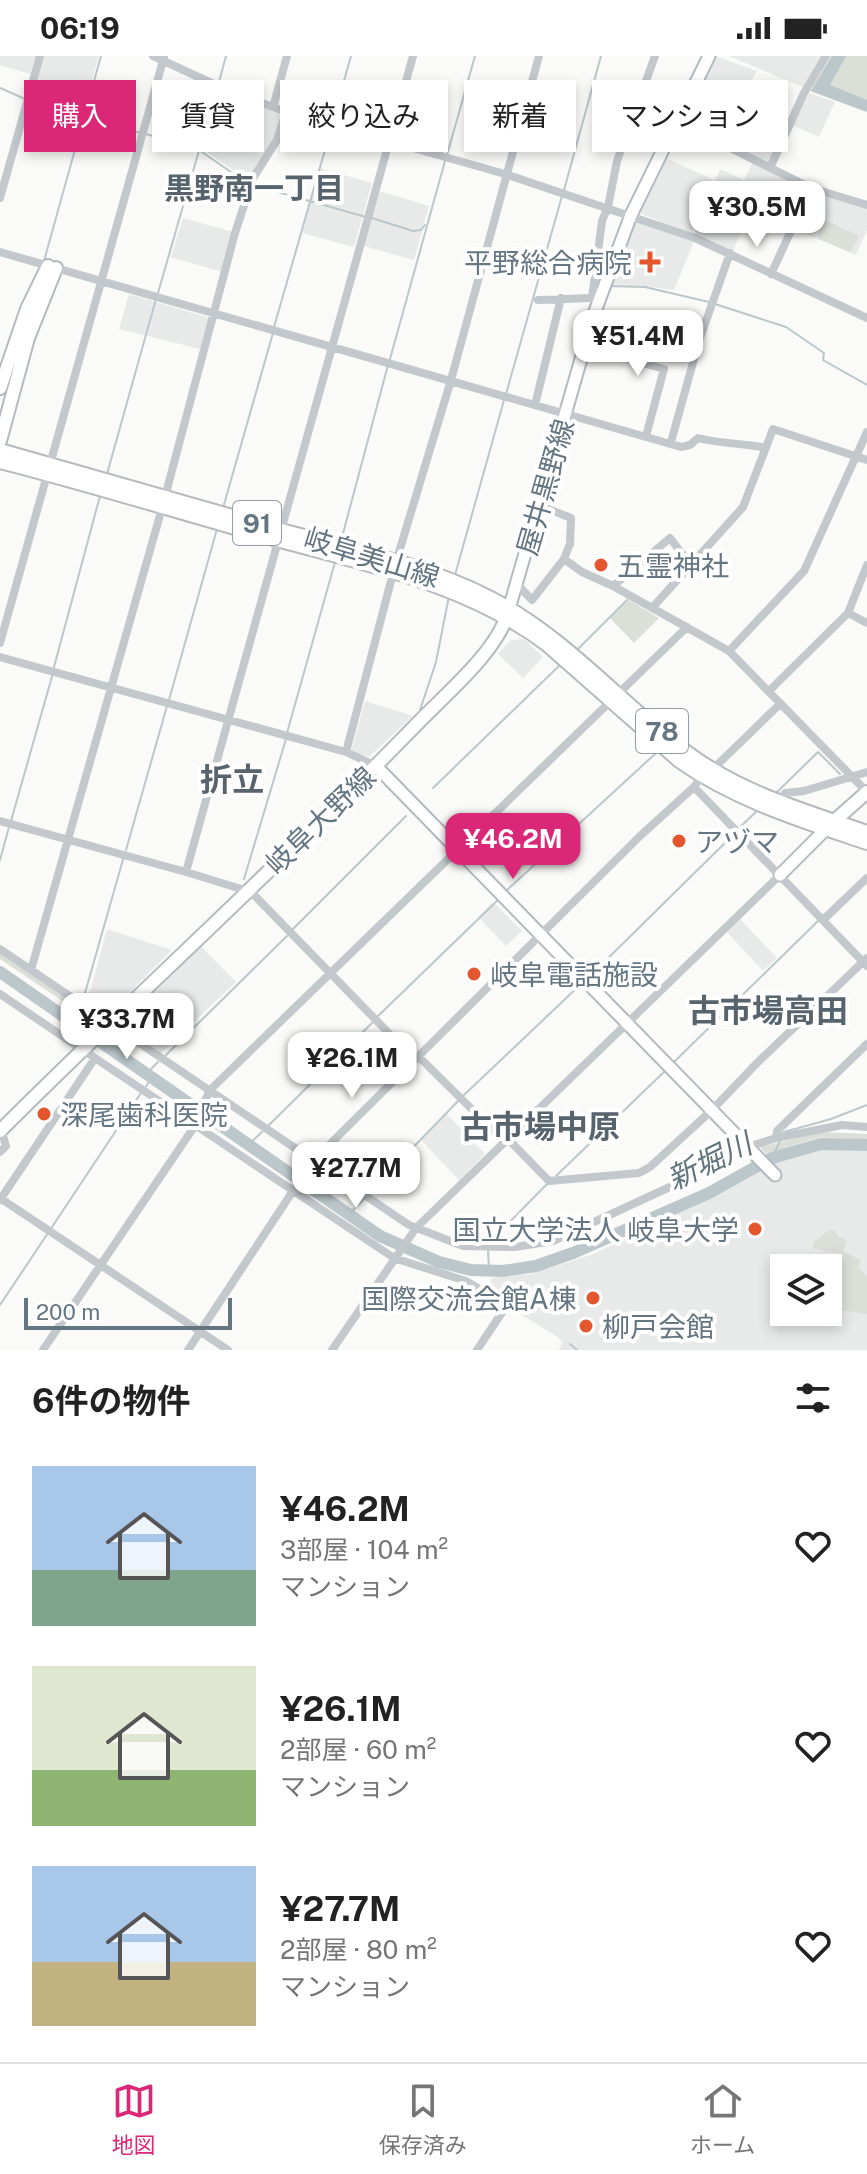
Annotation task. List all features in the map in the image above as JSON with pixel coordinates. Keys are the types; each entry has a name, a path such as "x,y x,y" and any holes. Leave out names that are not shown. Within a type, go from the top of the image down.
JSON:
{"main road":[{"path":"0,388 27,309 52,267"},
{"path":"0,441 28,338 52,267"},
{"name":"岐阜美山線","path":"0,450 49,469 395,567 508,614"},
{"name":"岐阜美山線","path":"0,462 49,469"},
{"name":"78","path":"508,614 715,771 830,825"},
{"name":"岐阜大野線","path":"1,1133 87,1053 123,1011 376,766 475,663 496,638 508,614"},
{"name":"78","path":"615,697 698,782 830,825"},
{"path":"830,825 867,792"},
{"path":"830,825 867,832"},
{"path":"830,825 867,843"}],"street":[{"path":"0,198 40,56"},
{"path":"153,56 164,58 218,86 280,110"},
{"path":"273,107 287,56"},
{"path":"406,80 413,56"},
{"path":"346,752 539,56"},
{"path":"646,80 655,56"},
{"name":"屋井黒野線","path":"697,80 709,56"},
{"path":"770,168 804,93 826,56"},
{"path":"0,643 164,58"},
{"path":"31,970 253,178 280,131"},
{"path":"186,872 385,152"},
{"path":"425,152 505,174 631,215 730,253 867,318"},
{"path":"538,300 596,298 602,221 620,152"},
{"name":"屋井黒野線","path":"508,614 541,506 596,298 661,152"},
{"path":"737,152 811,188 867,205"},
{"path":"771,274 811,188"},
{"path":"0,252 681,447 690,445 698,438 722,444 740,442 766,448"},
{"path":"671,442 699,341 730,253"},
{"path":"535,405 561,298"},
{"path":"594,314 699,341"},
{"path":"584,346 664,369 646,436"},
{"path":"652,608 743,507 773,429 867,460"},
{"path":"729,651 804,571 867,432"},
{"path":"517,584 532,600 564,559 570,544 571,518 541,506"},
{"path":"613,586 670,538 690,564"},
{"path":"564,559 582,572 729,651 867,792"},
{"path":"769,691 848,613 867,565"},
{"path":"848,613 867,623"},
{"path":"43,1350 197,1122 209,1093 687,627"},
{"path":"0,657 346,752 376,766 775,1175"},
{"path":"715,771 717,765 780,704"},
{"path":"781,802 785,793 867,772"},
{"path":"0,821 247,890 417,1058 549,1181 639,1173 650,1167 866,962 780,875 698,782 640,836 542,935 417,1058 311,1163 188,1350"},
{"path":"332,1350 415,1230 830,825"},
{"path":"823,920 867,878"},
{"path":"0,949 311,1163 415,1230 463,1246 515,1247 553,1241 776,1138 842,1125 867,1127"},
{"path":"0,994 142,1091 197,1122 395,1257 466,1281 500,1302 503,1311 477,1350"},
{"path":"776,1138 777,1131 867,1044"},
{"path":"87,1053 0,1199 228,1350"},
{"path":"0,1152 6,1146 1,1133"}],"shaded area":[{"path":"0,56 99,56 92,80 36,80 37,76 0,65"},
{"path":"715,56 757,71 752,80 703,80"},
{"path":"729,56 824,56 805,88"},
{"path":"831,56 867,56 867,112 810,91"},
{"path":"832,56 846,56 830,85 867,100 867,112 811,91"},
{"path":"809,93 835,102 819,137 792,125"},
{"path":"264,108 280,115 280,118 274,137 247,180 207,152 264,152"},
{"path":"742,152 775,152 768,166"},
{"name":"平野総合病院","path":"661,156 712,179 691,234 637,212"},
{"path":"753,162 807,189 793,220 754,204 732,253 694,234 720,169 744,180"},
{"path":"320,168 372,183 354,247 302,233"},
{"path":"379,191 429,206 414,260 363,246"},
{"path":"810,191 867,207 867,230 856,255 792,228"},
{"path":"183,218 233,232 222,272 171,257"},
{"name":"平野総合病院","path":"630,220 695,239 674,290 608,285"},
{"path":"825,220 859,236 850,252 819,239"},
{"path":"129,294 210,318 200,349 119,329"},
{"path":"629,600 659,618 634,643 610,618"},
{"path":"524,639 543,657 523,678 498,654 511,640"},
{"path":"365,701 413,716 369,757 351,752"},
{"path":"493,902 522,931 506,946 478,917"},
{"path":"738,917 777,958 763,971 725,930"},
{"path":"107,929 172,950 108,1014 87,1003"},
{"path":"201,946 236,982 160,1054 121,1027"},
{"path":"0,953 100,1021 97,1024 0,959"},
{"path":"446,1113 485,1154 459,1180 420,1139"},
{"path":"822,1132 867,1134 867,1140 820,1137 766,1154 760,1147"},
{"name":"国立大学法人 岐阜大学","path":"820,1137 867,1140 867,1350 559,1350 562,1343 559,1338 509,1307 490,1286 491,1278 530,1274 591,1255 696,1204 754,1160"},
{"path":"829,1230 834,1230 839,1238 847,1242 843,1251 861,1260 859,1268 867,1277 867,1314 842,1310 842,1254 813,1248 813,1243"}],"waterway":[{"path":"44,261 101,56"},
{"path":"220,80 226,56"},
{"path":"344,80 351,56"},
{"path":"447,155 475,56"},
{"path":"564,190 601,56"},
{"path":"0,88 24,99"},
{"path":"136,132 140,133"},
{"path":"146,134 199,150 247,183"},
{"path":"158,293 199,152"},
{"path":"274,327 324,152"},
{"path":"390,359 445,161"},
{"path":"253,185 366,217"},
{"path":"506,394 562,196"},
{"path":"372,218 413,231 421,230 425,225"},
{"path":"609,286 645,287 709,302"},
{"path":"107,474 156,299"},
{"path":"715,304 786,327 824,353 823,360 867,385"},
{"path":"223,508 273,333"},
{"path":"341,541 388,365"},
{"path":"455,575 504,400"},
{"path":"54,667 100,496"},
{"path":"169,700 217,529"},
{"path":"287,733 335,562"},
{"path":"420,710 436,662 449,596"},
{"path":"577,650 627,600"},
{"path":"433,788 560,665"},
{"path":"11,821 53,673"},
{"path":"126,850 167,706"},
{"path":"244,879 286,739"},
{"path":"774,795 818,752 840,774"},
{"path":"506,891 655,754"},
{"path":"739,828 758,810"},
{"path":"291,931 406,816"},
{"path":"0,860 9,827"},
{"path":"589,977 735,833"},
{"path":"83,1000 124,856"},
{"path":"377,1017 499,899"},
{"path":"674,1062 818,921"},
{"path":"166,1055 287,936"},
{"name":"新堀川","path":"0,972 380,1236 439,1262 471,1270 503,1271 536,1266 573,1253 709,1193 772,1158 821,1144 867,1145"},
{"path":"464,1095 581,984"},
{"path":"76,1025 82,1006"},
{"path":"267,1127 373,1022"},
{"path":"147,1073 158,1062"},
{"path":"556,1176 666,1070"},
{"path":"145,1088 152,1077"},
{"path":"52,1227 141,1093"},
{"path":"369,1193 459,1100"},
{"path":"782,1135 867,1105"},
{"path":"249,1144 262,1132"},
{"path":"772,1158 780,1141"},
{"path":"488,1244 548,1183"},
{"path":"349,1214 365,1198"},
{"path":"0,1305 48,1233"},
{"path":"488,1250 489,1271"},
{"path":"570,1344 577,1350"}],"place":[{"name":"平野総合病院","path":"650,262"},
{"name":"五霊神社","path":"601,565"},
{"name":"アヅマ","path":"679,841"},
{"name":"岐阜電話施設","path":"474,974"},
{"name":"深尾歯科医院","path":"44,1114"},
{"name":"国立大学法人 岐阜大学","path":"755,1229"},
{"name":"国際交流会館A棟","path":"593,1298"},
{"name":"柳戸会館","path":"586,1326"}],"district":[{"name":"黒野南一丁目","path":"254,188"},
{"name":"折立","path":"232,779"},
{"name":"古市場高田","path":"768,1010"},
{"name":"古市場中原","path":"540,1126"}]}
